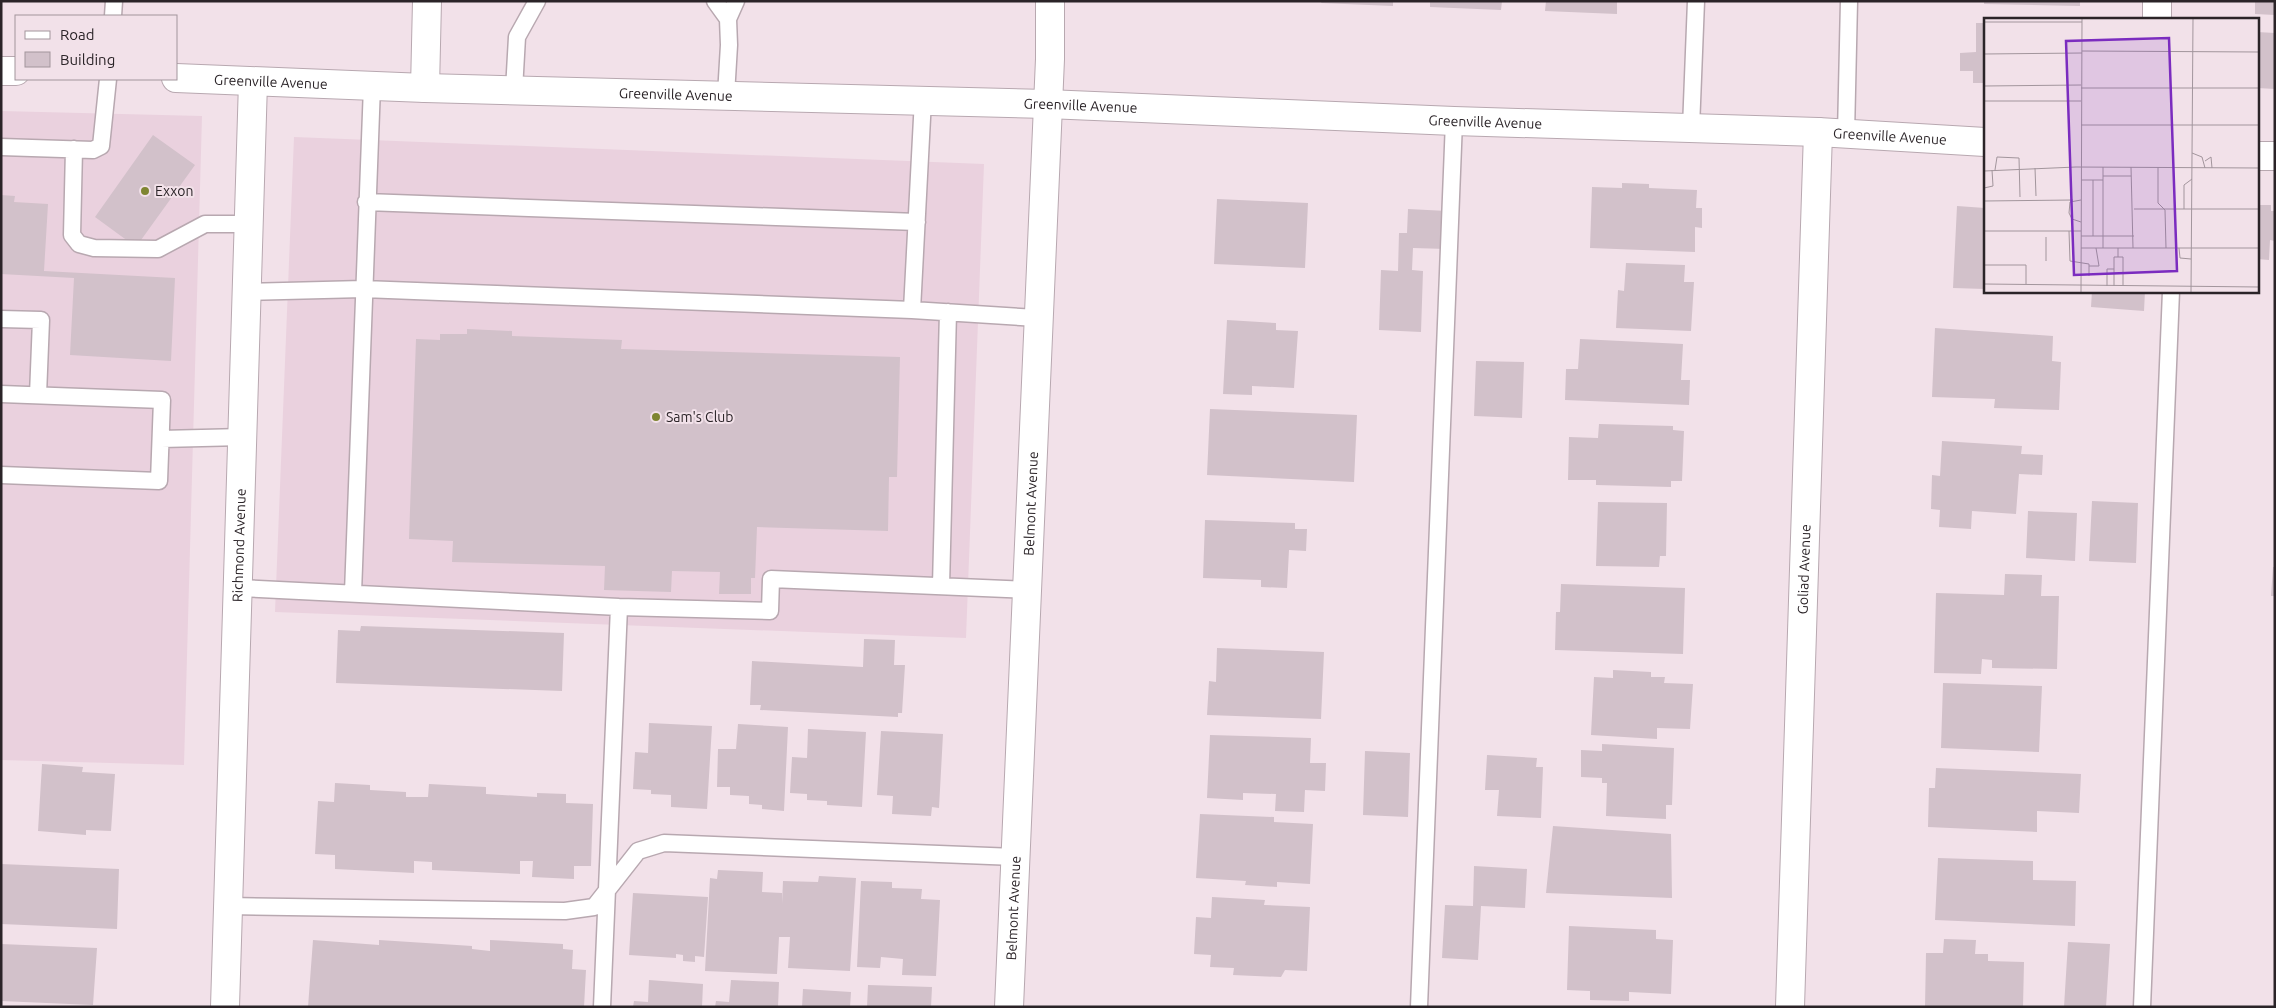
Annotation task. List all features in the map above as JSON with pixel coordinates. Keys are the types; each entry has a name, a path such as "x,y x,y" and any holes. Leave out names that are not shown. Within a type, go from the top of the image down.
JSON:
{"street":[{"path":"424,88 427,1"},
{"name":"Belmont Avenue","path":"1009,1007 1050,1"},
{"path":"2157,1 2157,18"},
{"path":"1,71 15,72"},
{"name":"Greenville Avenue","path":"178,78 424,88 922,99 1454,122 1818,132 1984,142"},
{"name":"Richmond Avenue","path":"225,1007 239,588 248,224 254,82"},
{"name":"Goliad Avenue","path":"1790,1007 1818,132"},
{"path":"2258,156 2275,156"}],"lane":[{"path":"113,15 114,1"},
{"path":"514,90 517,37 537,1"},
{"path":"716,1 728,19"},
{"path":"726,94 729,45 728,19 736,1"},
{"path":"1691,128 1696,1"},
{"path":"1846,134 1849,1"},
{"path":"1,146 94,150 101,146 108,80"},
{"path":"353,593 366,202 372,86"},
{"path":"912,310 922,99"},
{"path":"1419,1007 1454,122"},
{"path":"74,149 72,235 79,244 94,248 158,249 205,224 248,224"},
{"path":"366,202 917,222"},
{"path":"247,292 363,289 912,310 1038,318"},
{"path":"2142,1007 2171,292"},
{"path":"941,586 948,312"},
{"path":"1,319 41,320 38,396"},
{"path":"1,394 162,400 159,480 1,475"},
{"path":"161,439 243,437"},
{"path":"239,588 619,607 770,611 771,579 1027,590"},
{"path":"602,1007 619,607"},
{"path":"228,906 565,911 594,907 638,851 664,843 1015,857"}],"shaded area":[{"path":"1,111 202,116 184,765 1,760"},
{"path":"294,137 984,164 966,638 275,612"}],"building":[{"path":"1322,1 1393,1 1393,6 1321,3"},
{"path":"1430,1 1502,1 1501,10 1430,7"},
{"path":"1546,1 1617,1 1617,14 1545,11"},
{"path":"1984,1 2080,1 2080,6 1984,4"},
{"path":"2255,1 2275,1 2275,15 2255,14"},
{"path":"1976,23 1984,23 1984,83 1973,83 1973,71 1960,71 1960,53 1976,52"},
{"path":"2258,32 2275,33 2275,89 2258,88"},
{"name":"Exxon","path":"153,135 195,165 136,247 95,217"},
{"path":"1622,183 1649,184 1649,188 1697,190 1696,208 1702,208 1702,228 1695,227 1695,252 1590,248 1592,187 1622,188"},
{"path":"1,195 15,196 14,202 48,204 44,271 175,278 171,361 70,355 74,278 1,274"},
{"path":"1217,199 1308,203 1305,268 1214,264"},
{"path":"2258,205 2271,205 2271,211 2275,211 2275,241 2270,240 2269,260 2258,259"},
{"path":"1957,206 1984,208 1984,289 1953,288"},
{"path":"1408,209 1447,211 1446,249 1413,248 1412,270 1423,271 1421,332 1379,330 1381,270 1398,271 1399,233 1407,233"},
{"path":"1626,263 1685,265 1684,282 1694,282 1691,331 1616,328 1618,290 1624,291"},
{"path":"2092,292 2145,292 2144,311 2091,307"},
{"path":"1227,320 1276,323 1276,330 1298,331 1294,388 1252,386 1252,395 1223,394"},
{"path":"1935,328 2053,336 2052,361 2061,362 2059,410 1994,408 1995,399 1932,397"},
{"name":"Sam's Club","path":"467,329 512,331 512,336 622,340 621,349 900,357 897,477 889,477 888,531 757,527 755,578 751,578 751,594 719,594 720,572 672,571 671,592 604,590 605,566 452,562 453,541 409,539 416,339 440,340 440,334 467,334"},
{"path":"1580,339 1683,344 1681,380 1690,380 1689,405 1565,400 1566,369 1578,369"},
{"path":"1476,361 1524,362 1522,418 1474,416"},
{"path":"1210,409 1357,415 1354,482 1207,475"},
{"path":"1599,424 1673,426 1673,430 1684,431 1682,481 1671,481 1671,487 1596,485 1596,480 1568,480 1569,437 1598,438"},
{"path":"1942,441 2022,446 2021,454 2043,455 2042,475 2019,474 2016,514 1972,511 1971,529 1939,527 1940,510 1931,509 1932,475 1940,476"},
{"path":"2092,501 2138,503 2136,563 2089,561"},
{"path":"1598,502 1667,503 1666,556 1660,556 1659,567 1596,566"},
{"path":"2028,511 2077,513 2075,561 2026,558"},
{"path":"1205,520 1295,523 1295,529 1307,529 1306,551 1289,550 1287,588 1261,587 1261,580 1203,578"},
{"path":"2273,567 2275,567 2275,596 2271,596"},
{"path":"2005,574 2042,575 2041,596 2059,596 2057,669 1992,668 1992,660 1982,659 1981,674 1934,673 1936,593 2004,595"},
{"path":"1561,584 1685,588 1683,654 1555,650 1556,612 1560,612"},
{"path":"361,626 564,633 562,691 336,683 338,630 360,631"},
{"path":"864,639 895,640 894,665 905,665 902,713 898,713 898,717 760,710 761,705 750,705 752,661 863,667"},
{"path":"1217,648 1324,652 1321,719 1207,715 1209,681 1216,682"},
{"path":"1613,670 1651,672 1651,677 1665,677 1664,683 1693,684 1690,729 1657,728 1657,739 1591,735 1594,677 1613,678"},
{"path":"1943,683 2042,686 2039,752 1941,748"},
{"path":"649,723 712,726 707,809 671,807 671,795 651,794 651,790 633,789 635,752 648,753"},
{"path":"738,724 788,727 784,811 762,809 762,805 749,804 749,796 730,795 730,787 717,787 718,749 736,749"},
{"path":"808,729 866,732 862,807 827,805 827,801 807,800 807,794 790,793 792,757 807,758"},
{"path":"881,731 943,734 939,808 932,807 931,816 892,814 893,796 877,795"},
{"path":"1210,735 1311,738 1310,763 1326,763 1325,791 1305,790 1304,812 1275,811 1276,794 1243,793 1243,800 1207,798"},
{"path":"1602,744 1674,748 1672,805 1666,805 1666,819 1606,816 1607,783 1602,783 1602,778 1581,777 1581,750 1602,751"},
{"path":"1365,751 1410,753 1408,817 1363,815"},
{"path":"1487,755 1537,758 1536,767 1543,767 1541,818 1497,816 1499,790 1485,790"},
{"path":"42,764 83,767 82,772 115,774 111,831 86,830 86,835 38,831"},
{"path":"1936,768 2081,774 2079,813 2037,811 2037,832 1928,827 1929,788 1935,788"},
{"path":"335,783 370,785 370,790 406,792 406,797 428,797 429,784 486,787 486,794 537,797 537,793 566,794 566,803 593,804 591,866 574,866 574,879 532,877 533,861 520,861 520,874 432,870 432,862 414,861 414,873 335,869 335,855 315,854 318,801 334,802"},
{"path":"1200,814 1274,817 1274,822 1313,824 1310,884 1277,882 1277,887 1245,885 1246,881 1196,878"},
{"path":"1553,826 1671,834 1672,898 1546,893"},
{"path":"1938,858 2033,861 2033,880 2076,881 2075,926 1935,920"},
{"path":"1,864 119,869 117,929 1,924"},
{"path":"1474,866 1527,869 1525,908 1481,906 1478,960 1442,958 1445,905 1473,906"},
{"path":"718,870 763,872 762,892 782,893 782,904 783,881 818,882 819,876 856,878 850,971 788,968 790,937 779,937 777,974 705,971 710,878 717,879"},
{"path":"861,881 892,882 892,888 922,889 921,899 940,900 936,976 902,975 903,959 881,957 880,968 857,967"},
{"path":"633,893 708,897 704,957 695,956 695,962 683,961 683,955 676,954 676,958 629,955"},
{"path":"1212,897 1265,900 1264,905 1310,907 1307,971 1285,970 1281,977 1233,975 1234,968 1210,967 1211,955 1194,954 1196,917 1211,918"},
{"path":"1569,926 1656,930 1656,939 1673,940 1671,994 1629,992 1629,1001 1590,1000 1590,991 1567,990"},
{"path":"1944,939 1976,940 1975,954 1988,954 1988,961 2024,962 2023,1007 1925,1007 1926,953 1943,953"},
{"path":"313,940 379,945 379,940 472,946 472,949 490,951 490,940 563,944 563,949 573,950 572,969 586,970 584,1007 308,1007"},
{"path":"2068,942 2110,944 2106,1007 2064,1007"},
{"path":"1,944 97,948 93,1005 1,1001"},
{"path":"649,980 703,984 702,1007 633,1007 634,1001 648,1002"},
{"path":"731,980 779,982 778,1007 715,1007 716,1001 729,1002"},
{"path":"868,985 932,987 931,1007 867,1007"},
{"path":"803,989 851,992 850,1007 802,1007"}],"place":[{"name":"Exxon","path":"145,191"},
{"name":"Sam's Club","path":"656,417"}]}
